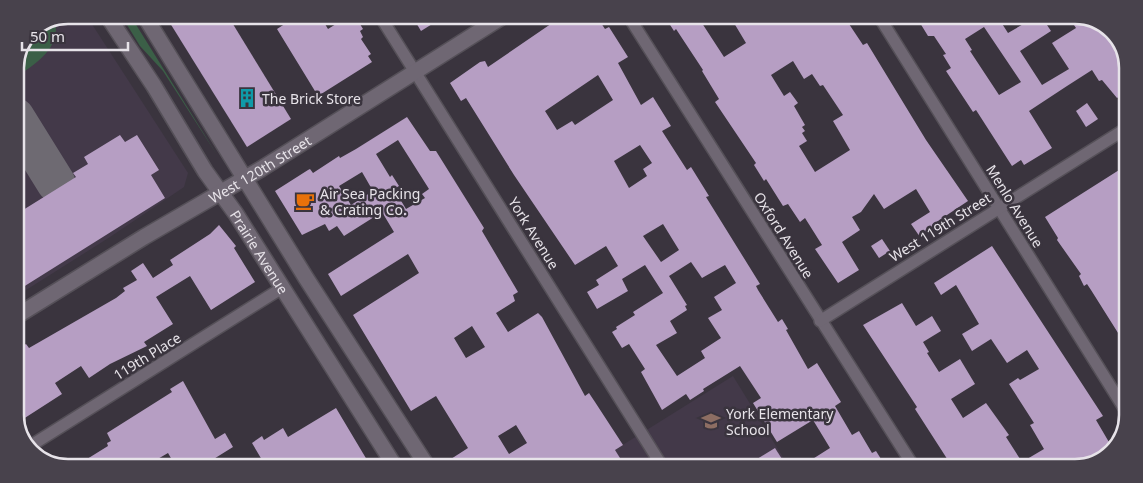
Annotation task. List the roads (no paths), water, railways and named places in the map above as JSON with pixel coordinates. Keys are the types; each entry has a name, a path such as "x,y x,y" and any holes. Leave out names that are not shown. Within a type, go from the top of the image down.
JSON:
{"main road":[{"name":"Prairie Avenue","path":"113,24 390,459"},
{"name":"Prairie Avenue","path":"150,24 306,278 422,459"},
{"name":"West 120th Street","path":"24,311 260,169 491,24"}],"street":[{"name":"York Avenue","path":"385,24 658,459"},
{"name":"Oxford Avenue","path":"633,24 909,459"},
{"name":"Menlo Avenue","path":"884,24 1119,400"},
{"name":"West 119th Street","path":"820,321 1119,133"},
{"name":"119th Place","path":"34,443 282,288"}],"place":[{"name":"The Brick Store","path":"247,98"},
{"name":"Air Sea Packing & Crating Co.","path":"305,201"},
{"name":"York Elementary School","path":"711,421"}]}
